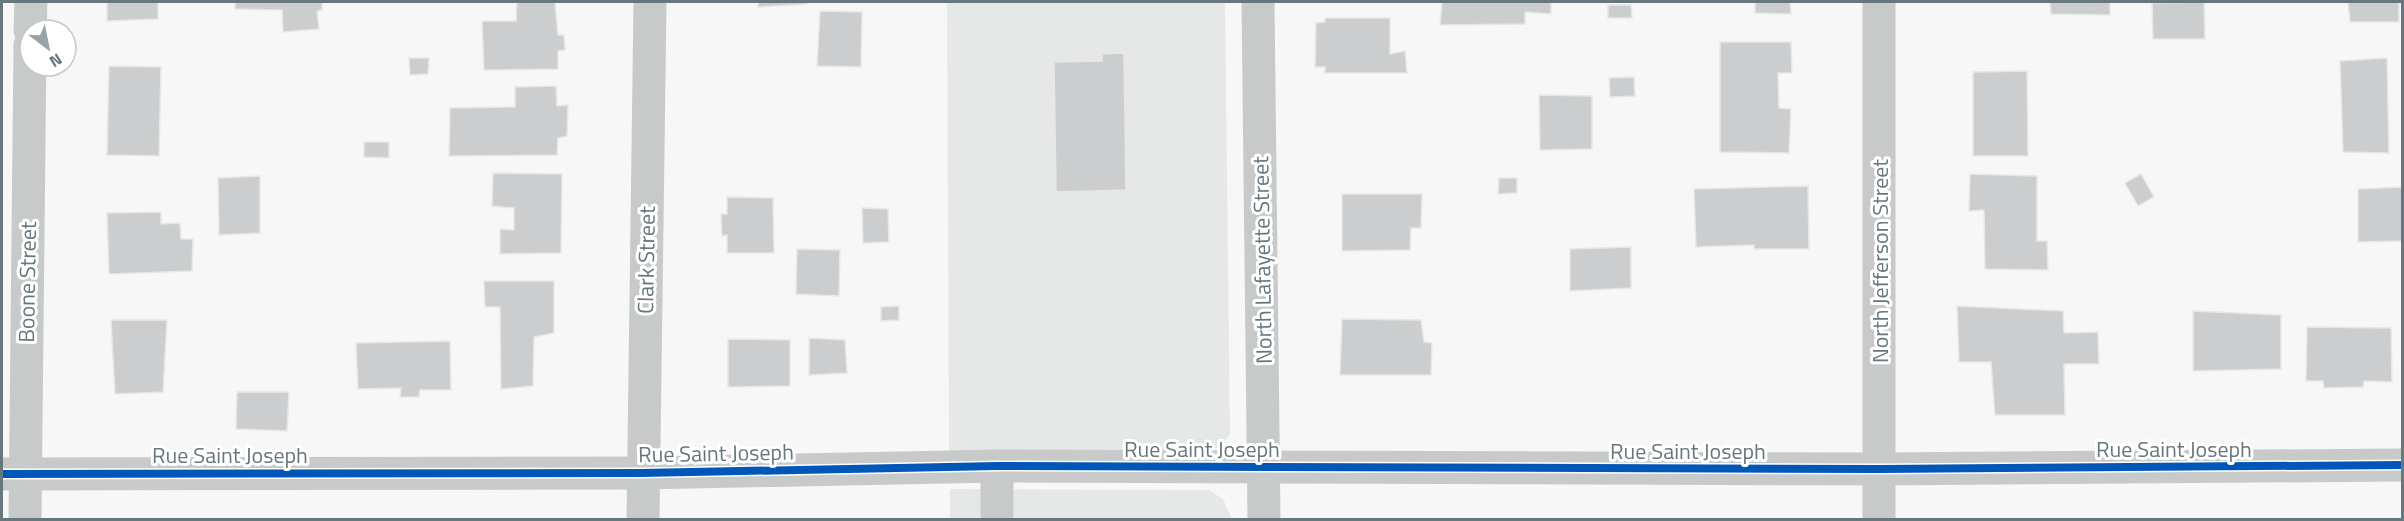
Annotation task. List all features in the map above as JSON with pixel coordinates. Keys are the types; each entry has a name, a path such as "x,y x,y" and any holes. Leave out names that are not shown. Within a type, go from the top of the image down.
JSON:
{"street":[{"path":"30,2 30,18"},
{"name":"Clark Street","path":"643,519 650,2"},
{"name":"North Lafayette Street","path":"1258,2 1264,519"},
{"name":"North Jefferson Street","path":"1879,2 1879,519"},
{"name":"Boone Street","path":"25,519 13,474 29,78"},
{"name":"Rue Saint Joseph","path":"13,474 642,473 997,466 1880,469 2403,465"},
{"path":"997,466 997,519"}],"shaded area":[{"path":"947,2 1225,2 1230,434 1221,446 1206,451 949,451"},
{"path":"950,489 1209,490 1223,499 1232,519 950,519"}],"building":[{"path":"107,2 158,2 158,19 107,21"},
{"path":"235,2 322,2 322,10 317,11 319,29 283,32 282,10 235,9"},
{"path":"517,2 555,2 558,35 564,35 565,50 558,51 558,69 484,70 482,21 516,21"},
{"path":"758,2 808,2 808,4 758,7"},
{"path":"1442,2 1551,2 1551,14 1525,12 1525,24 1440,25"},
{"path":"1755,2 1790,2 1791,14 1755,13"},
{"path":"2050,2 2110,2 2110,15 2051,14"},
{"path":"2204,2 2205,39 2153,39 2152,3"},
{"path":"2348,2 2399,2 2399,22 2350,22"},
{"path":"1608,5 1631,5 1632,18 1608,18"},
{"path":"820,11 862,12 861,67 817,66"},
{"path":"1325,18 1390,18 1390,54 1405,51 1407,73 1325,73 1325,67 1315,67 1316,23 1325,22"},
{"path":"1720,42 1791,42 1792,73 1778,73 1779,108 1791,109 1789,153 1720,152"},
{"path":"1124,53 1126,190 1056,192 1054,62 1102,61 1102,54"},
{"path":"409,58 429,58 428,74 410,75"},
{"path":"2387,58 2389,153 2343,152 2340,61"},
{"path":"109,66 161,67 159,156 107,155"},
{"path":"2027,71 2028,156 1973,156 1973,72"},
{"path":"1634,77 1635,96 1610,97 1609,78"},
{"path":"556,86 557,106 568,105 567,136 558,138 557,155 449,156 450,108 515,107 515,87"},
{"path":"1539,95 1592,96 1592,149 1540,150"},
{"path":"364,142 389,142 389,158 364,157"},
{"path":"493,173 562,174 561,253 500,254 500,229 514,230 514,208 492,206"},
{"path":"1970,174 2037,176 2037,241 2047,241 2048,270 1985,269 1984,210 1969,211"},
{"path":"2141,174 2154,197 2138,206 2125,183"},
{"path":"260,176 260,233 219,235 218,178"},
{"path":"1499,178 1517,178 1517,193 1498,194"},
{"path":"1808,186 1809,249 1754,249 1754,245 1696,247 1694,189"},
{"path":"2402,187 2402,241 2358,242 2358,189"},
{"path":"1342,194 1422,194 1421,228 1411,228 1410,250 1342,251"},
{"path":"727,197 773,198 774,253 727,253 727,235 722,236 721,214 727,214"},
{"path":"862,208 888,209 889,242 863,243"},
{"path":"161,212 161,224 180,223 181,239 193,239 192,271 109,274 107,213"},
{"path":"1631,247 1631,288 1570,291 1570,249"},
{"path":"797,249 840,250 839,296 796,294"},
{"path":"484,281 554,281 554,333 534,337 533,386 501,389 500,307 485,307"},
{"path":"899,306 899,320 881,321 881,307"},
{"path":"1957,306 2063,311 2064,333 2098,332 2099,364 2064,364 2065,415 1995,415 1991,362 1959,362"},
{"path":"2193,311 2281,315 2281,369 2193,371"},
{"path":"1342,319 1421,320 1424,342 1432,343 1431,375 1340,375"},
{"path":"111,320 167,320 163,392 115,394"},
{"path":"2307,327 2391,328 2392,382 2364,381 2363,387 2324,388 2323,381 2306,381"},
{"path":"809,338 845,340 847,373 809,375"},
{"path":"728,339 790,340 790,386 728,387"},
{"path":"450,341 451,390 420,390 419,397 400,397 401,388 358,389 356,343"},
{"path":"237,392 289,392 287,431 236,429"}],"cycle path":[{"path":"2,474 642,473 997,466 1880,469 2402,465"}]}
